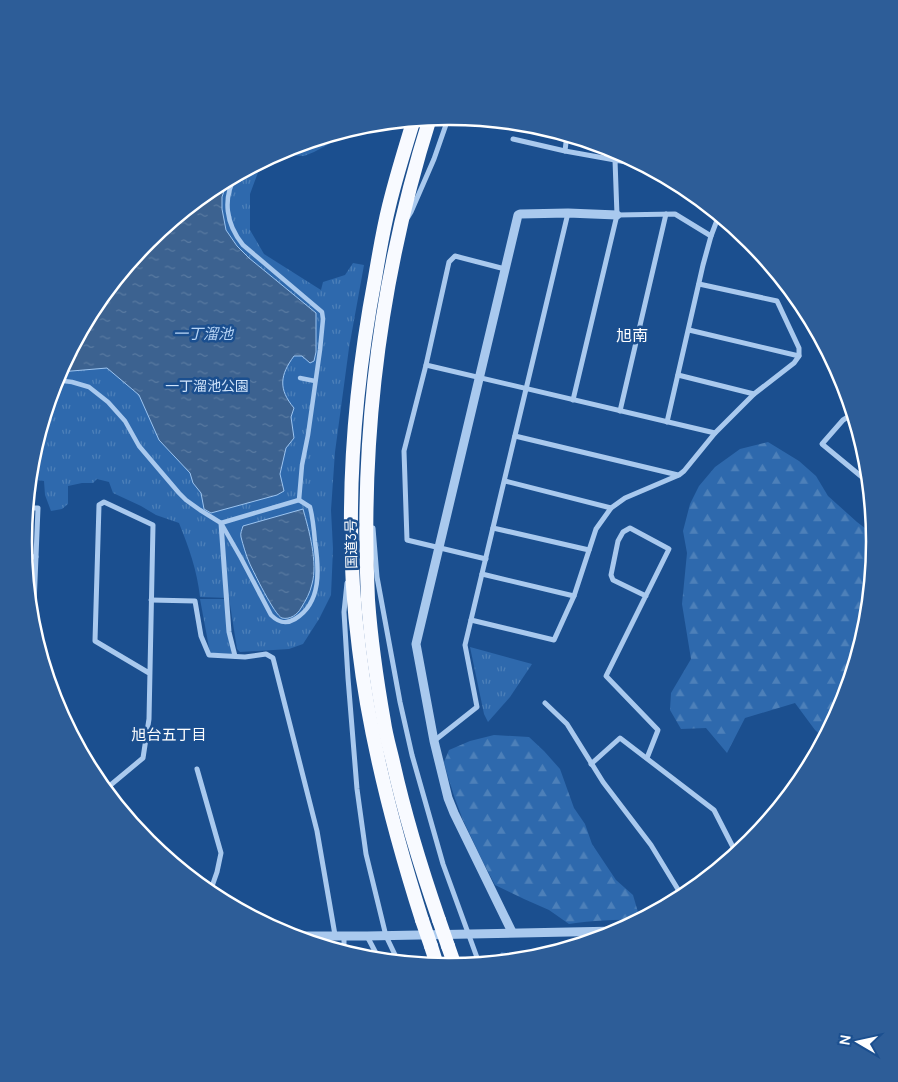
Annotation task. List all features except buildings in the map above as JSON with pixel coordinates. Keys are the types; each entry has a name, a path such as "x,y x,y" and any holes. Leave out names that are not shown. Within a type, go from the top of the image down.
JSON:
{"highway":[{"name":"国道3号","path":"428,125 400,226 382,327 373,392 366,534 368,602 384,724 419,864 452,958"},
{"name":"国道3号","path":"412,126 389,206 366,328 352,464 352,546 354,606 370,722 399,846 435,957"}],"street":[{"path":"400,226 411,212 434,159 446,125"},
{"path":"513,140 619,161"},
{"path":"565,150 566,142"},
{"path":"573,400 617,215 615,160"},
{"path":"231,186 228,198 228,212 236,237 322,312 321,338 302,465 299,500"},
{"path":"434,741 477,707 465,645 568,213"},
{"path":"512,932 448,798 434,741 416,644 518,215 568,213 617,215 675,214 711,236"},
{"path":"620,411 666,214"},
{"path":"668,422 699,284 716,222"},
{"path":"486,559 407,540 404,451 449,262 455,256 505,269"},
{"path":"471,620 554,640 574,596 596,529 611,508 625,498 684,471 715,433 754,394 794,363 799,356 800,348 777,301 699,284"},
{"path":"689,330 799,356"},
{"path":"426,365 715,433"},
{"path":"678,374 754,394"},
{"path":"300,378 315,381"},
{"path":"64,381 89,386 108,402 125,421 139,446 179,493 200,510 222,523 271,615 278,622 289,623 305,612 318,582 310,507 299,500 222,523"},
{"path":"846,418 822,444 860,475"},
{"path":"515,436 678,475"},
{"path":"368,467 377,577 402,711 412,755 443,864 476,957"},
{"path":"505,481 611,508"},
{"path":"112,784 143,758 148,719 153,525 104,502 99,505 95,641 149,673"},
{"path":"34,508 38,508 35,585"},
{"path":"222,523 224,580 229,632 235,656"},
{"path":"494,528 590,550"},
{"path":"646,596 613,580 611,575 618,542 623,532 630,528 669,550 646,596 606,676 658,730 646,758"},
{"path":"352,546 344,612 356,779 366,854 386,936 395,954"},
{"path":"482,574 574,596"},
{"path":"151,600 195,601 202,636 209,655 244,657 266,654 272,658 318,831 342,943"},
{"path":"545,703 567,724 603,782 651,845 678,889"},
{"path":"591,764 620,738 714,810 733,846"},
{"path":"197,769 221,853 213,884"},
{"path":"318,936 596,930"},
{"path":"367,936 374,950"}],"green space":[{"name":"一丁溜池公園","path":"330,142 314,152 304,156 292,155"},
{"name":"一丁溜池公園","path":"259,170 250,194 250,230 264,254 321,290 323,282 345,275 353,263 364,265 349,348 335,452 331,510 333,549 331,595 303,644 289,649 240,652 237,649 229,598 200,597 192,559 179,523 156,515 113,493 109,482 97,479 93,483 68,486 68,504 62,509 51,511 45,495 44,481 37,480 47,433 64,382 88,333 119,287 154,246 195,211 218,195"},
{"path":"768,442 799,461 816,476 828,496 866,529 865,568 862,595 851,649 834,700 819,733 795,703 745,718 727,753 706,728 681,729 670,710 671,693 691,659 682,604 687,553 683,531 690,504 699,486 715,467 740,449"},
{"path":"200,599 224,599 232,654 210,653"},
{"path":"470,647 532,664 510,697 488,722 484,714"},
{"path":"494,735 529,737 544,751 560,769 574,808 585,824 592,844 616,880 633,895 638,912 622,920 569,924 549,910 495,885 463,820 444,762 449,750 470,741"}],"water":[{"name":"一丁溜池","path":"224,191 222,209 226,230 237,246 316,313 316,352 314,361 310,363 302,356 294,356 284,376 283,388 285,395 294,408 291,417 294,438 286,448 280,474 284,491 277,495 211,513 204,509 201,493 193,483 190,473 159,440 139,395 107,368 69,371 88,333 119,287 136,266 174,228"},
{"path":"303,509 310,536 314,576 308,596 298,612 291,617 282,618 270,602 251,567 241,533 243,526"}],"district":[{"name":"旭南","path":"632,335"},
{"name":"旭台五丁目","path":"169,735"}]}
